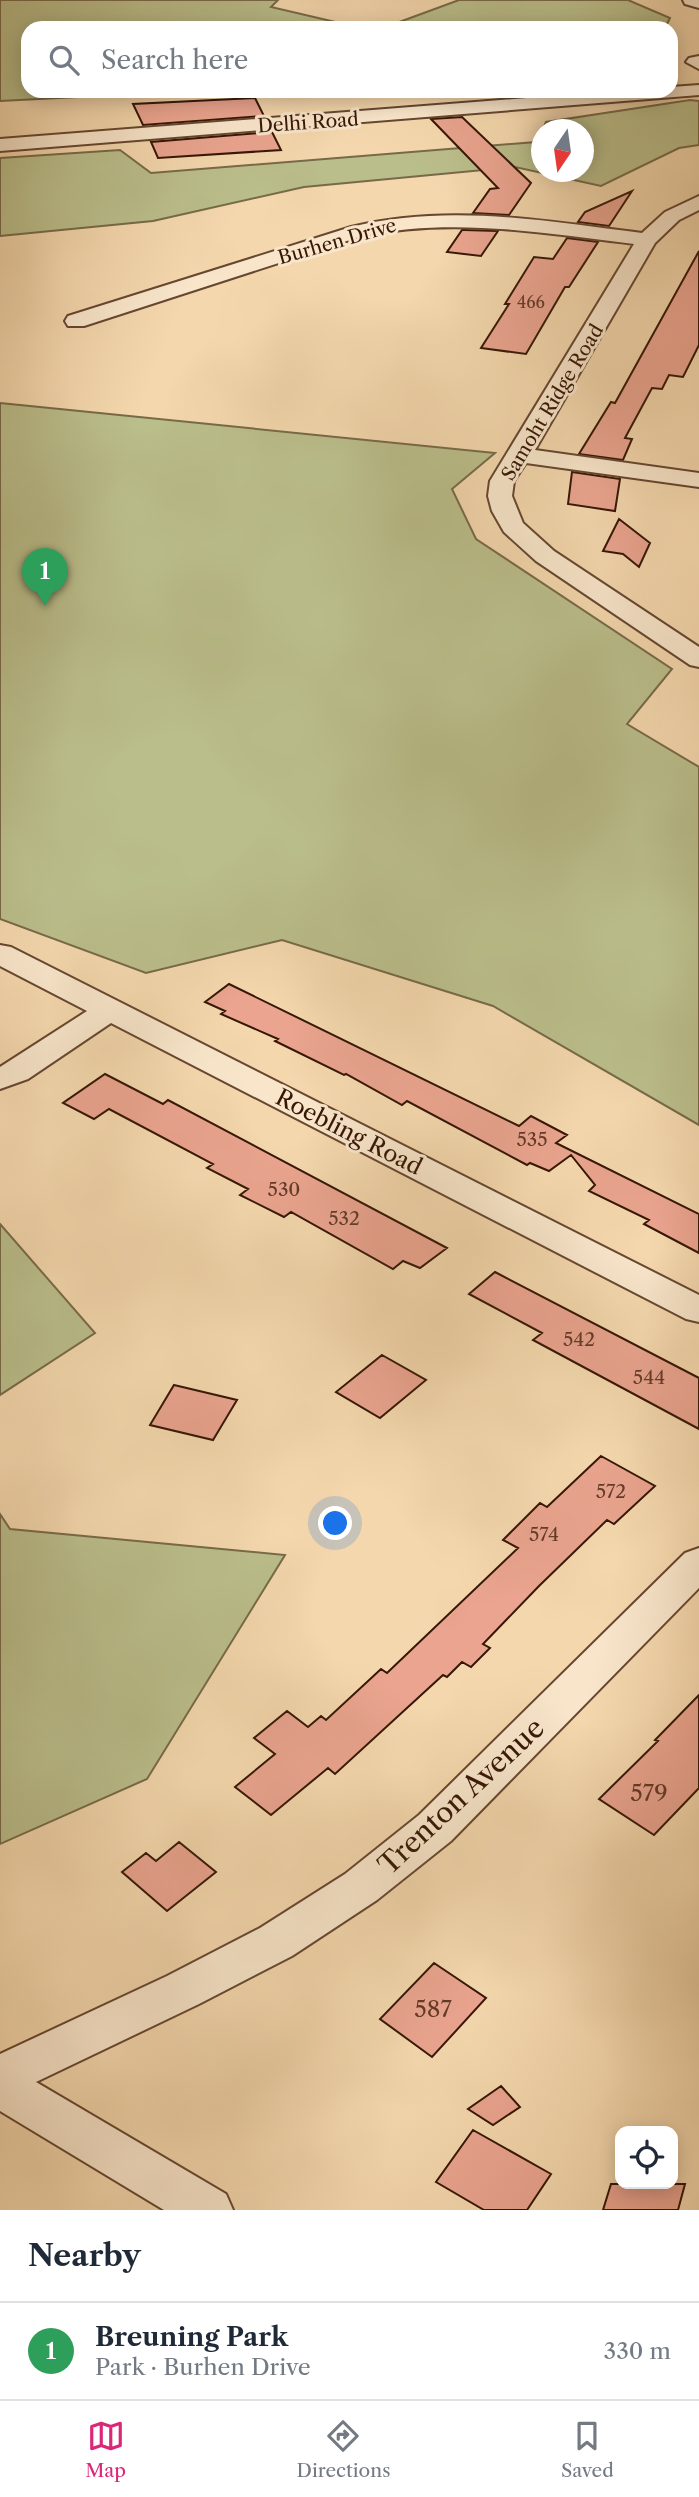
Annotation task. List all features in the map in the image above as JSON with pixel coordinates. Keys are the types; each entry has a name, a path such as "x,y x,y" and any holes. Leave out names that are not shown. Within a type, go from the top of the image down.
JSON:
{"street":[{"path":"691,0 699,3"},
{"name":"Delhi Road","path":"678,92 699,90"},
{"name":"Delhi Road","path":"0,145 597,98"},
{"name":"Samoht Ridge Road","path":"699,202 672,216 647,240 502,481 500,496 504,511 513,527 526,542 699,659"},
{"name":"Burhen Drive","path":"76,321 358,231 398,222 472,220 647,240"},
{"path":"520,455 699,480"},
{"name":"Roebling Road","path":"0,954 699,1310"},
{"path":"0,1079 16,1072 110,1010"},
{"name":"Trenton Avenue","path":"0,2077 276,1942 361,1887 435,1828 699,1563"},
{"path":"0,2087 208,2210"}],"green space":[{"path":"0,0 278,0 271,7 331,21 21,21 21,98 58,98 0,101"},
{"path":"459,0 628,0 670,18 668,21 402,21"},
{"path":"690,100 699,101 699,145 679,148 601,186 583,182 594,182 594,119 566,119"},
{"path":"531,142 531,171 515,167 304,187 153,221 0,236 0,158 120,150 151,173"},
{"path":"0,403 495,453 452,489 476,539 672,669 627,724 699,767 699,1125 493,1006 282,940 146,973 0,919"},
{"path":"0,1224 95,1333 0,1395"},
{"path":"0,1514 10,1529 285,1555 147,1779 0,1844"}],"building":[{"path":"255,98 264,116 143,125 133,104"},
{"path":"462,117 531,183 509,215 473,213 490,189 498,188 431,119"},
{"path":"272,132 281,150 158,158 151,142"},
{"path":"632,191 609,226 578,222 585,212"},
{"path":"462,230 498,231 481,256 447,252"},
{"path":"567,238 598,242 569,287 565,287 526,354 481,348 534,257 553,259"},
{"path":"699,251 699,345 683,377 669,375 662,389 652,388 625,438 632,439 623,460 579,454 611,402 615,403"},
{"path":"572,472 620,479 615,511 568,504"},
{"path":"619,519 650,543 639,567 623,554 603,551"},
{"path":"229,984 519,1126 531,1116 567,1135 556,1143 699,1214 699,1253 644,1224 649,1220 589,1191 595,1185 571,1155 549,1171 530,1163 527,1165 407,1101 402,1105 346,1074 275,1041 278,1039 221,1014 225,1011 205,1002"},
{"path":"105,1074 163,1104 168,1100 447,1248 420,1268 403,1261 393,1269 291,1212 284,1217 240,1195 248,1189 207,1168 213,1164 109,1109 94,1119 63,1103"},
{"path":"495,1272 699,1378 699,1429 533,1340 542,1333 469,1294"},
{"path":"382,1355 426,1380 380,1418 336,1392"},
{"path":"174,1385 237,1400 213,1440 150,1425"},
{"path":"601,1456 655,1486 614,1524 607,1520 539,1586 483,1644 490,1648 471,1667 462,1662 447,1677 443,1675 335,1774 328,1768 271,1815 235,1787 275,1754 254,1738 287,1711 308,1727 321,1716 326,1720 381,1669 387,1673 518,1548 503,1540 540,1503 547,1507"},
{"path":"699,1695 699,1788 654,1835 599,1799 658,1741 655,1740"},
{"path":"179,1842 216,1872 167,1911 122,1872 146,1853 156,1861"},
{"path":"434,1963 486,1998 432,2057 380,2019"},
{"path":"501,2086 520,2107 493,2125 468,2109"},
{"path":"473,2130 551,2174 527,2210 484,2210 436,2182"},
{"path":"611,2184 615,2184 615,2189 678,2189 678,2184 685,2184 678,2210 603,2210"}],"place":[{"name":"Breuning Park","path":"45,606"}]}
